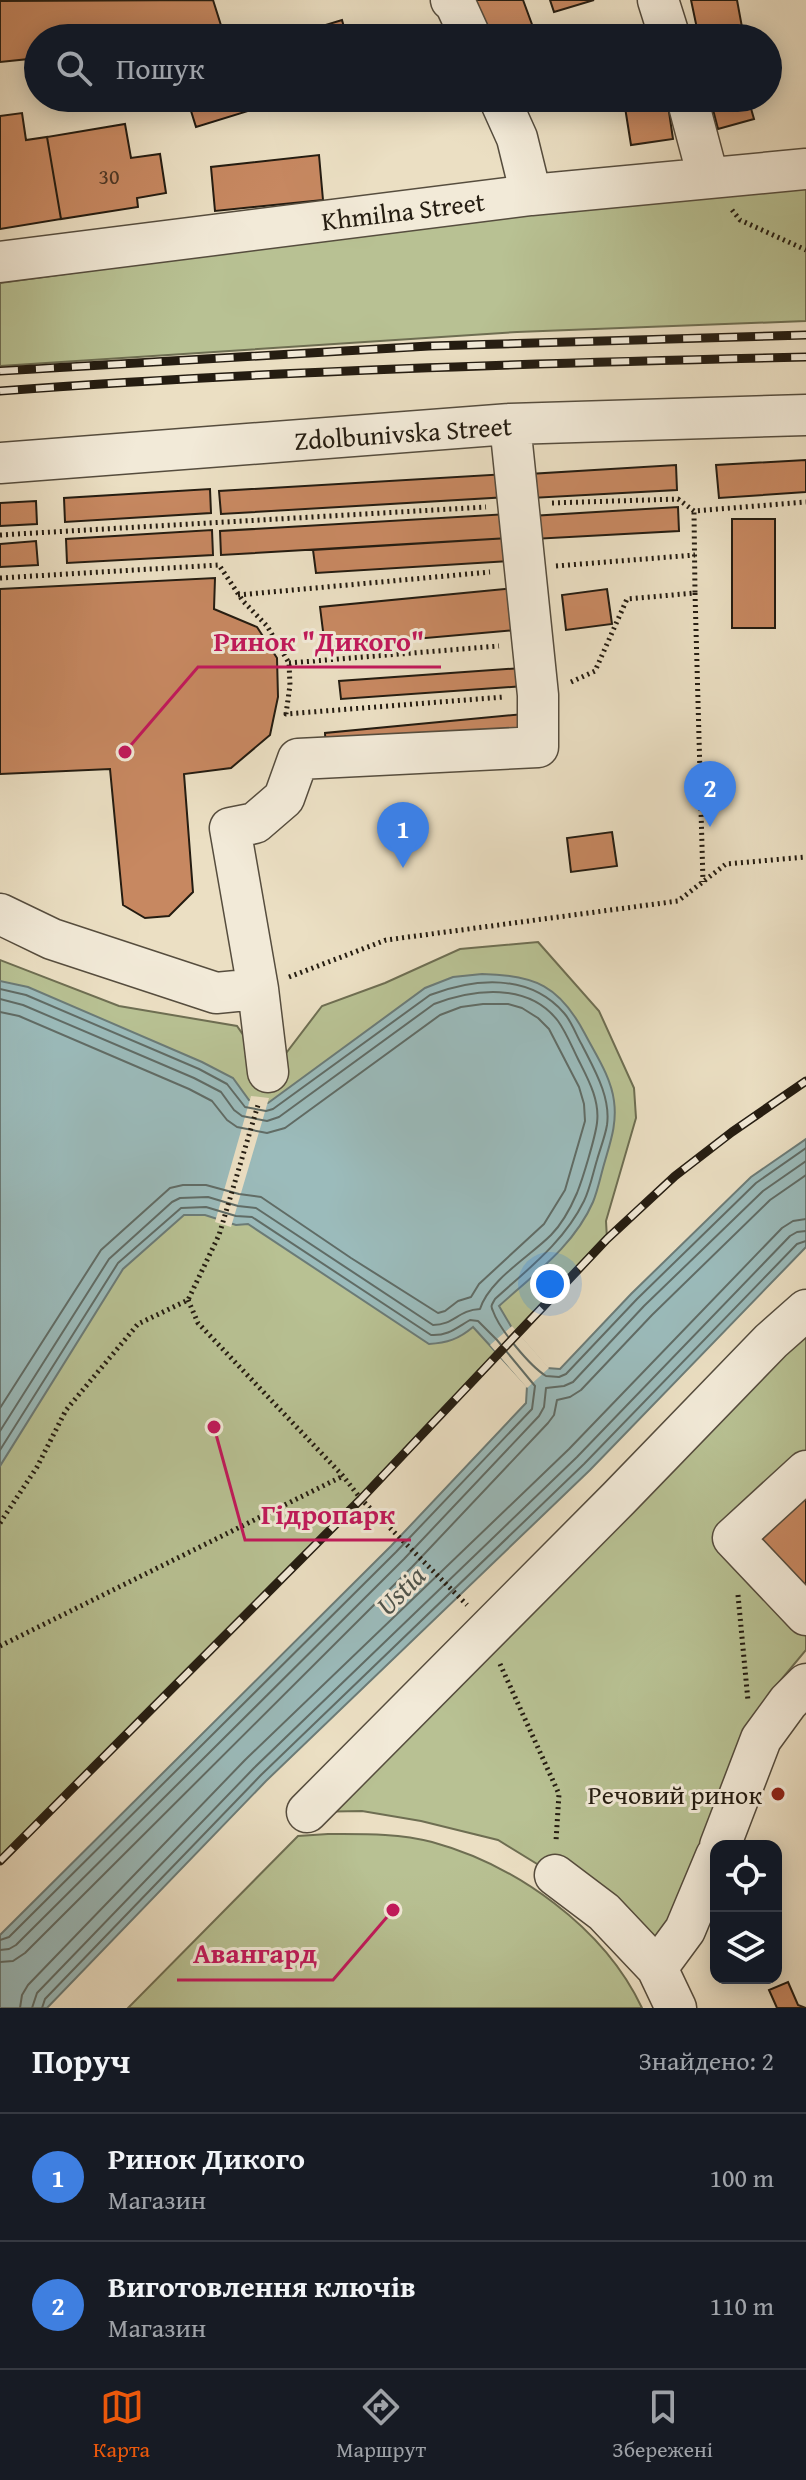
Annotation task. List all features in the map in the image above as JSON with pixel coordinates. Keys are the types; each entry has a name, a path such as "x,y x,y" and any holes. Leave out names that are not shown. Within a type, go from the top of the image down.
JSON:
{"street":[{"path":"451,0 465,24"},
{"path":"658,0 666,24"},
{"path":"505,112 517,138 531,195"},
{"path":"691,112 708,177"},
{"name":"Khmilna Street","path":"0,262 531,195 806,169"},
{"name":"Zdolbunivska Street","path":"0,463 510,424 806,415"},
{"path":"268,1072 258,989 230,828 255,823 284,798 298,759 538,747 538,695 510,424"},
{"path":"0,914 52,939 216,993 258,989"},
{"path":"307,1812 771,1341 806,1310"},
{"path":"806,1471 733,1538 806,1615"},
{"path":"722,1840 761,1739 788,1702 806,1684"},
{"path":"657,1968 690,1920 710,1871"},
{"path":"555,1875 604,1912 657,1968 676,2008"}],"path":[{"path":"708,177 740,220 806,250"},
{"path":"0,535 518,505 678,499 694,511 806,502"},
{"path":"694,511 703,882"},
{"path":"238,595 695,555"},
{"path":"0,578 219,565 238,595 267,626 289,663 286,714 538,695 595,671 627,599 695,593"},
{"path":"289,663 532,644"},
{"path":"258,989 386,940 678,901 726,864 806,857"},
{"path":"0,1523 37,1467 66,1410 138,1324 188,1300 219,1235 268,1072"},
{"path":"188,1300 198,1323 343,1476 361,1499 489,1627 493,1648 559,1794 555,1875"},
{"path":"0,1646 343,1476"},
{"path":"733,1538 749,1714 761,1739"}],"green space":[{"path":"806,187 806,321 517,332 0,366 0,283 529,210"},
{"path":"538,942 599,1011 634,1088 636,1118 606,1221 607,1239 361,1499 0,1861 0,960 119,1006 237,1026 268,1071 277,1065 322,1006 385,983 460,949"},
{"path":"806,1310 806,1471 733,1538 806,1615 806,1650 775,1687 657,1968 555,1875 498,1840 421,1821 362,1811 308,1812"},
{"path":"328,1834 419,1839 464,1852 495,1866 554,1903 581,1926 626,1979 642,2008 128,2008 298,1836"}],"water":[{"name":"Ustia","path":"482,974 517,977 544,986 555,994 585,1034 606,1075 614,1101 611,1139 595,1197 585,1218 552,1259 499,1306 512,1328 547,1368 560,1369 631,1294 751,1177 806,1139 806,1247 590,1470 266,1781 47,2008 0,2008 0,1935 391,1546 526,1403 527,1386 473,1327 452,1340 429,1344 248,1224 236,1225 205,1215 184,1215 123,1269 0,1466 0,981 28,987 202,1062 233,1078 249,1100 268,1103 425,988 453,977"}],"pier":[{"path":"251,1096 269,1098 231,1227 215,1222"},
{"path":"512,1326 549,1368 527,1388 490,1345"}],"building":[{"path":"213,0 221,24 24,24 24,59 0,62 0,1"},
{"path":"475,0 523,0 532,24 484,24"},
{"path":"550,0 594,0 554,12"},
{"path":"691,0 737,0 741,24 696,24"},
{"path":"191,112 245,112 196,127"},
{"path":"626,112 669,112 673,139 631,145"},
{"path":"714,112 752,112 754,119 718,129"},
{"path":"22,113 26,140 47,137 61,219 0,229 0,116"},
{"path":"125,124 131,158 160,154 166,193 137,198 138,207 61,219 47,137"},
{"path":"319,155 323,200 215,211 211,167"},
{"path":"806,460 806,492 719,498 716,465"},
{"path":"676,465 677,490 531,498 529,474"},
{"path":"507,474 508,497 221,514 219,491"},
{"path":"210,489 211,513 65,522 64,498"},
{"path":"36,501 37,524 0,526 0,503"},
{"path":"678,507 679,531 533,539 531,516"},
{"path":"508,514 509,538 221,555 220,531"},
{"path":"732,519 775,519 775,628 732,628"},
{"path":"212,530 213,555 67,563 66,539"},
{"path":"509,538 511,561 316,573 313,550"},
{"path":"36,541 38,565 0,567 0,544"},
{"path":"215,578 214,609 257,627 277,658 278,697 270,735 231,768 184,774 193,892 169,916 145,918 123,905 110,769 0,774 0,589"},
{"path":"514,588 517,630 325,647 320,607"},
{"path":"607,589 612,624 566,630 562,595"},
{"path":"522,668 524,686 341,699 339,681"},
{"path":"524,714 525,731 326,751 325,733"},
{"path":"612,832 617,866 571,872 567,838"},
{"path":"806,1496 806,1605 761,1540"},
{"path":"788,1982 798,2005 806,2008 777,2008 769,1990"}],"railway":[{"path":"0,371 429,346 806,335"},
{"path":"0,391 403,369 806,357"},
{"path":"0,1861 361,1499 607,1239 675,1176 806,1081"}],"place":[{"name":"Ринок \"Дикого\"","path":"125,752"},
{"name":"Виготовлення ключів","path":"710,827"},
{"name":"Ринок Дикого","path":"403,868"},
{"name":"Гідропарк","path":"214,1427"},
{"name":"Речовий ринок","path":"778,1794"},
{"name":"Авангард","path":"393,1910"}]}
